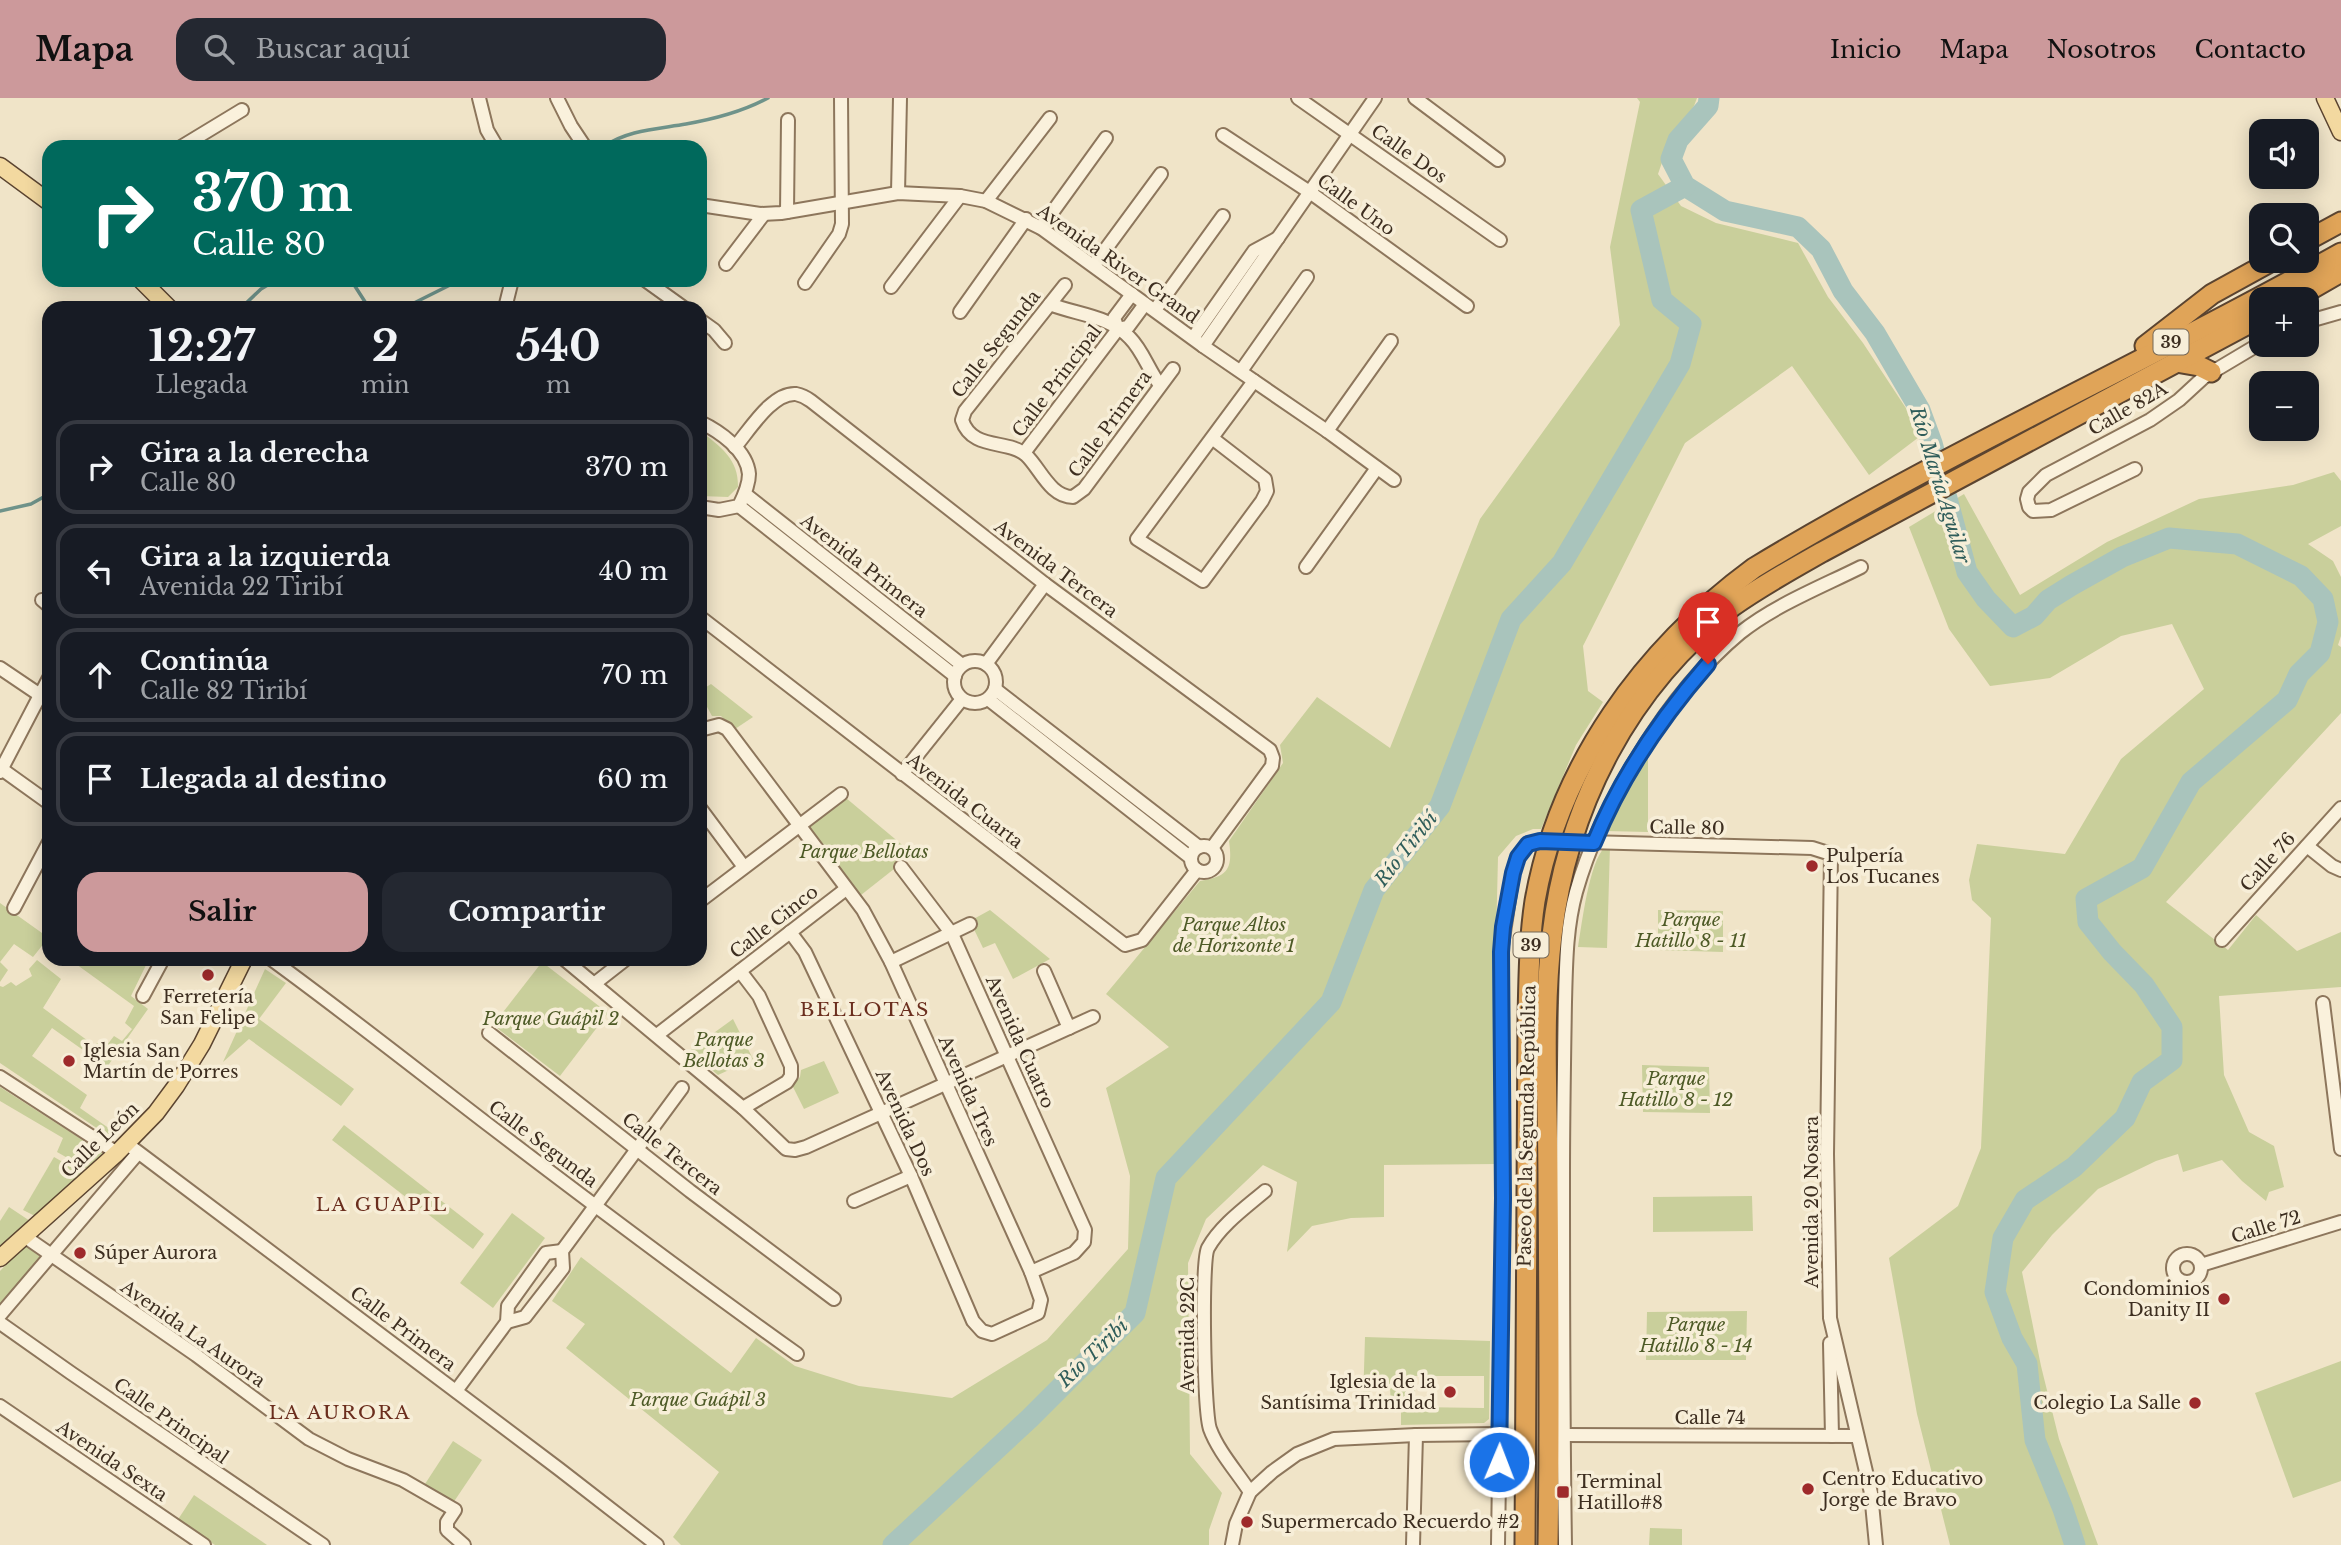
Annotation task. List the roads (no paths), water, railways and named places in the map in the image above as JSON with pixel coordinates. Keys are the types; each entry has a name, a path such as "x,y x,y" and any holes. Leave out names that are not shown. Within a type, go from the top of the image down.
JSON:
{"highway":[{"path":"2319,234 2341,222"},
{"name":"Paseo de la Segunda República","path":"1525,1545 1529,967 1535,903 1548,847 1568,794 1604,724 1638,678 1672,639 1722,592 1754,568 2001,430 2341,253"},
{"path":"2315,287 2341,272"},
{"path":"2110,374 2212,294 2250,273"},
{"name":"Paseo de la Segunda República","path":"1548,1545 1548,982 1551,938 1560,883 1577,819 1605,760 1628,720 1656,682 1704,630 1735,605 1891,515 2249,323"},
{"path":"2176,362 2199,366 2211,372"},
{"path":"1550,1452 1556,1437 1563,1435"}],"main road":[{"path":"2325,98 2341,132"},
{"path":"0,166 42,197"},
{"path":"148,287 162,301"},
{"name":"Calle León","path":"0,1258 127,1149 176,1086 202,1044 241,966"}],"street":[{"path":"479,98 487,130 493,140"},
{"path":"557,98 580,140"},
{"path":"805,284 839,234 842,224 841,98"},
{"path":"898,193 900,98"},
{"name":"Calle Dos","path":"1298,98 1500,240"},
{"path":"1203,346 1375,98"},
{"path":"1415,98 1498,160"},
{"path":"193,140 242,110"},
{"path":"986,201 1049,118"},
{"path":"787,212 788,120"},
{"name":"Calle Uno","path":"1223,135 1311,193 1468,306"},
{"path":"1041,228 1106,138"},
{"path":"1094,265 1161,174"},
{"name":"Avenida River Grand","path":"707,206 764,214 898,193 960,196 986,201 1041,228 1394,480"},
{"path":"891,287 960,196"},
{"path":"726,264 764,214"},
{"name":"Calle Principal","path":"1024,453 1118,329 1128,327 1150,307 1223,215"},
{"path":"960,312 1026,219"},
{"path":"1192,338 1254,251 1281,237"},
{"path":"1241,371 1307,277"},
{"name":"Calle Segunda","path":"1024,453 976,438 965,428 962,420 965,411 1065,285"},
{"path":"655,287 674,301"},
{"name":"Calle Principal","path":"1118,329 1114,318 1132,294"},
{"path":"1050,304 1099,318 1129,337 1160,385"},
{"path":"2319,318 2341,312"},
{"path":"707,325 726,343"},
{"path":"1327,431 1391,341"},
{"name":"Calle 82A","path":"2135,469 2051,510 2033,511 2029,507 2029,492 2046,475 2150,420 2179,400 2211,372 2249,350"},
{"name":"Calle Primera","path":"1024,453 1055,490 1064,496 1073,497 1084,489 1173,369"},
{"path":"1212,438 1265,479 1267,491 1203,581 1137,540 1212,438 1254,381"},
{"name":"Avenida Tercera","path":"735,447 773,401 797,394 811,401 1045,584 1270,750 1272,766 1200,855"},
{"path":"707,426 720,433 735,447 748,467 749,477 742,500 719,510 707,508"},
{"path":"1306,567 1377,468"},
{"name":"Avenida Primera","path":"742,500 958,671"},
{"path":"1565,1545 1563,1058 1567,948 1575,893 1608,808 1651,737 1700,673 1740,633 1774,611 1861,567"},
{"path":"986,664 1045,584"},
{"name":"Avenida Cuarta","path":"707,622 1125,945 1142,940 1200,855"},
{"path":"970,662 986,664 993,671 996,680 991,694 979,703 962,699 957,693 958,671 970,662"},
{"path":"0,668 40,695"},
{"path":"42,691 0,770 42,798"},
{"path":"991,694 1200,855"},
{"path":"902,774 962,699"},
{"name":"Avenida Tres","path":"707,728 719,725 727,729 863,910 891,962 1031,1272"},
{"path":"707,896 841,794"},
{"name":"Calle 76","path":"2222,940 2341,808"},
{"path":"707,817 744,867"},
{"name":"Calle 80","path":"1499,1434 1503,1198 1501,952 1513,873 1518,857 1528,844 1540,841 1812,848 1831,854"},
{"path":"2307,845 2332,866 2341,870"},
{"name":"Avenida 20 Nosara","path":"1831,854 1827,1154 1830,1318 1871,1493 1876,1545"},
{"path":"14,908 42,855"},
{"name":"Avenida Cuatro","path":"901,867 952,934 1085,1230 1084,1242 1074,1253 1031,1272"},
{"name":"Calle Cinco","path":"657,1035 846,889"},
{"path":"891,962 970,924"},
{"name":"Avenida Dos","path":"790,933 805,951 911,1176 974,1321 982,1331 992,1334 1038,1313 1041,1300 1031,1272"},
{"path":"144,996 159,966"},
{"name":"Calle Segunda","path":"281,966 699,1284 797,1353"},
{"path":"572,966 743,1108 786,1149 795,1150 1093,1017"},
{"path":"594,984 617,966"},
{"path":"740,971 759,996 791,1066 791,1076 787,1082 743,1108"},
{"path":"1044,971 1069,1028"},
{"path":"2323,1003 2341,1149"},
{"name":"Calle Tercera","path":"489,1033 636,1149 834,1299"},
{"name":"Calle Primera","path":"0,1077 127,1149 456,1391 657,1545"},
{"path":"507,1322 526,1317 563,1268 562,1251 682,1088"},
{"path":"0,1315 51,1255 127,1149"},
{"path":"854,1201 911,1176"},
{"name":"Avenida 22C","path":"1250,1492 1216,1443 1209,1427 1206,1405 1205,1287 1207,1250 1226,1225 1265,1191"},
{"name":"Calle 72","path":"2201,1265 2341,1222"},
{"name":"Avenida La Aurora","path":"24,1236 196,1355 309,1440 348,1459 402,1479 455,1510 447,1522 447,1530 464,1545"},
{"path":"456,1391 507,1322 508,1306 546,1253 562,1251"},
{"path":"1830,1318 1832,1436"},
{"name":"Calle Principal","path":"0,1323 323,1545"},
{"name":"Avenida Sexta","path":"0,1406 204,1545"},
{"path":"1232,1545 1236,1524 1250,1492 1297,1454 1334,1439 1499,1434 1498,1545"},
{"path":"1413,1545 1416,1435"},
{"name":"Calle 74","path":"1563,1435 1857,1436"}],"waterway":[{"path":"614,140 653,129 718,117 768,98"},
{"name":"Río María Aguilar","path":"1709,98 1708,106 1678,140 1671,159 1685,186 1725,211 1798,227 1821,249 1843,291 1875,333 1920,410 1932,443 1967,572 1986,599 2013,627 2034,616 2048,600 2072,585 2122,557 2169,538 2237,544 2301,576 2323,599 2328,622 2320,653 2299,674 2287,700 2191,782 2142,868 2086,899 2088,922 2144,985 2172,1027 2172,1060 2142,1082 2125,1118 2074,1167 2025,1200 2003,1238 1995,1292 2012,1338 2027,1364 2035,1440 2075,1545"},
{"name":"Río Tiribí","path":"893,1545 1030,1418 1135,1313 1166,1178 1331,1002 1374,890 1440,806 1511,619 1562,563 1680,364 1691,324 1662,300 1641,210 1685,186"},
{"path":"248,301 264,287"},
{"path":"356,287 364,301"},
{"path":"418,301 446,287"},
{"path":"0,511 31,504 42,498"}],"place":[{"name":"Pulpería Los Tucanes","path":"1812,866"},
{"name":"Ferretería San Felipe","path":"208,975"},
{"name":"Iglesia San Martín de Porres","path":"69,1061"},
{"name":"Súper Aurora","path":"80,1253"},
{"name":"Condominios Danity II","path":"2224,1299"},
{"name":"Iglesia de la Santísima Trinidad","path":"1450,1392"},
{"name":"Colegio La Salle","path":"2195,1403"},
{"name":"Centro Educativo Jorge de Bravo","path":"1808,1489"},
{"name":"Terminal Hatillo#8","path":"1563,1492"},
{"name":"Supermercado Recuerdo #2","path":"1247,1522"}],"district":[{"name":"BELLOTAS","path":"865,1009"},
{"name":"LA GUAPIL","path":"382,1204"},
{"name":"LA AURORA","path":"340,1412"}],"park label":[{"name":"Parque Bellotas","path":"864,852"},
{"name":"Parque Hatillo 8 - 11","path":"1691,930"},
{"name":"Parque Altos de Horizonte 1","path":"1234,935"},
{"name":"Parque Guápil 2","path":"551,1019"},
{"name":"Parque Bellotas 3","path":"724,1050"},
{"name":"Parque Hatillo 8 - 12","path":"1676,1089"},
{"name":"Parque Hatillo 8 - 14","path":"1696,1335"},
{"name":"Parque Guápil 3","path":"698,1400"}]}
